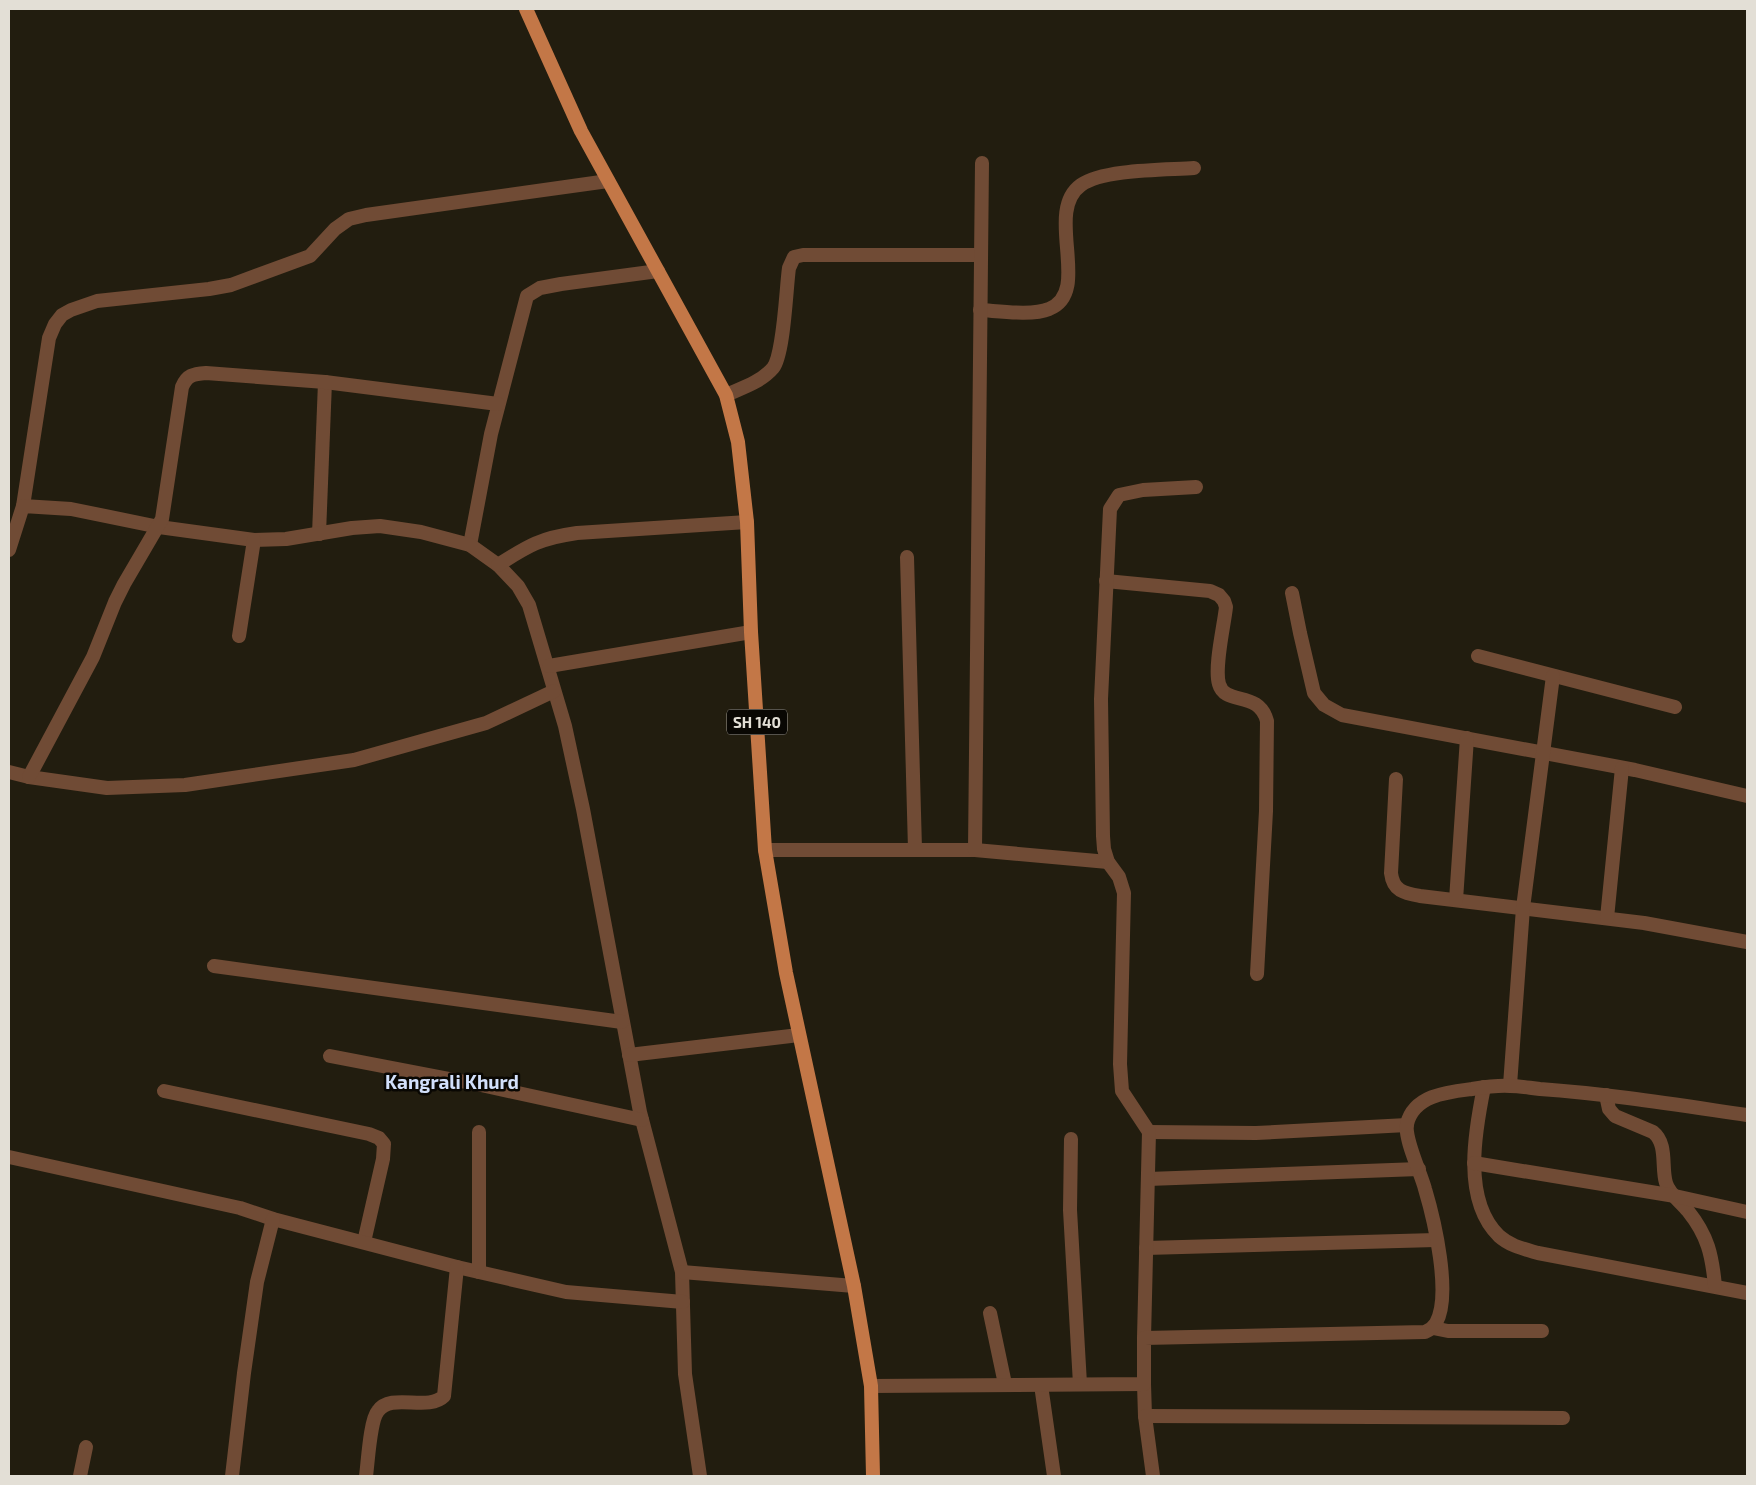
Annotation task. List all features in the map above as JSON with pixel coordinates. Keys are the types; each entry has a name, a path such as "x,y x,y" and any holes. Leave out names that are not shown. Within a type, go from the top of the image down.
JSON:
{"main road":[{"name":"SH 140","path":"526,9 581,132 726,395 738,442 747,522 751,632 765,850 786,973 854,1286 871,1386 873,1476"}],"street":[{"path":"975,850 982,163"},
{"path":"980,310 1034,312 1050,309 1059,302 1066,292 1069,275 1066,204 1072,193 1082,184 1131,171 1194,168"},
{"path":"9,550 23,506 49,338 55,324 62,315 70,310 97,301 231,285 310,256 335,229 349,219 608,181"},
{"path":"726,395 760,380 774,367 780,350 788,268 794,258 803,255 981,255"},
{"path":"470,545 491,434 527,296 534,291 561,284 658,270"},
{"path":"29,777 94,657 124,584 159,527 164,511 182,387 189,376 206,373 325,382 498,404"},
{"path":"319,534 325,382"},
{"path":"1153,1476 1145,1416 1144,1384 1149,1132 1122,1091 1120,1064 1124,893 1119,877 1108,862 1102,836 1101,699 1106,581 1110,509 1119,495 1143,490 1196,487"},
{"path":"23,506 71,509 159,527 254,540 286,539 352,528 380,526 421,532 470,545 498,565 518,586 530,605 565,726 583,809 628,1055 642,1120 682,1272 685,1374 700,1476"},
{"path":"498,565 538,541 556,536 747,522"},
{"path":"239,636 254,540"},
{"path":"907,557 915,849"},
{"path":"1106,581 1210,591 1219,595 1224,600 1226,607 1217,671 1219,686 1229,696 1253,702 1260,707 1265,713 1267,721 1266,811 1257,974"},
{"path":"1292,593 1314,693 1324,706 1342,714 1622,768 1747,796"},
{"path":"549,666 751,632"},
{"path":"1478,656 1675,707"},
{"path":"1510,1086 1523,908 1553,676"},
{"path":"9,772 29,777 107,788 184,785 354,760 486,723 554,691"},
{"path":"1456,900 1467,738"},
{"path":"1607,918 1622,768"},
{"path":"1396,779 1391,873 1392,881 1399,890 1406,893 1456,900 1644,922 1747,942"},
{"path":"765,850 975,850 1108,862"},
{"path":"214,966 622,1022"},
{"path":"628,1055 799,1035"},
{"path":"330,1056 480,1085 642,1120"},
{"path":"1144,1338 1408,1333 1425,1332 1433,1328 1437,1322 1441,1306 1441,1265 1425,1190 1407,1138 1407,1125 1412,1111 1434,1096 1484,1087 1510,1086 1606,1095 1747,1115"},
{"path":"1484,1087 1475,1132 1474,1163 1478,1195 1486,1218 1499,1235 1515,1246 1538,1253 1747,1293"},
{"path":"164,1091 370,1134 379,1138 384,1144 383,1159 364,1242"},
{"path":"1606,1095 1609,1109 1615,1116 1653,1132 1658,1136 1662,1146 1667,1186 1701,1228 1713,1261 1715,1286"},
{"path":"1149,1132 1256,1133 1407,1125"},
{"path":"479,1272 480,1132"},
{"path":"1071,1139 1070,1210 1080,1384"},
{"path":"9,1156 240,1208 273,1219 457,1267 566,1292 684,1302"},
{"path":"1474,1163 1675,1196 1747,1212"},
{"path":"1148,1179 1419,1169"},
{"path":"232,1476 244,1373 258,1282 273,1219"},
{"path":"1146,1248 1436,1240"},
{"path":"366,1476 374,1419 378,1410 388,1404 401,1402 428,1403 439,1401 444,1396 457,1267"},
{"path":"682,1272 854,1286"},
{"path":"990,1313 1006,1384"},
{"path":"1433,1328 1448,1331 1542,1331"},
{"path":"1042,1384 1054,1476"},
{"path":"871,1386 1144,1384"},
{"path":"1145,1416 1563,1418"},
{"path":"80,1476 86,1446"}],"district":[{"name":"Kangrali Khurd","path":"452,1081"}]}
